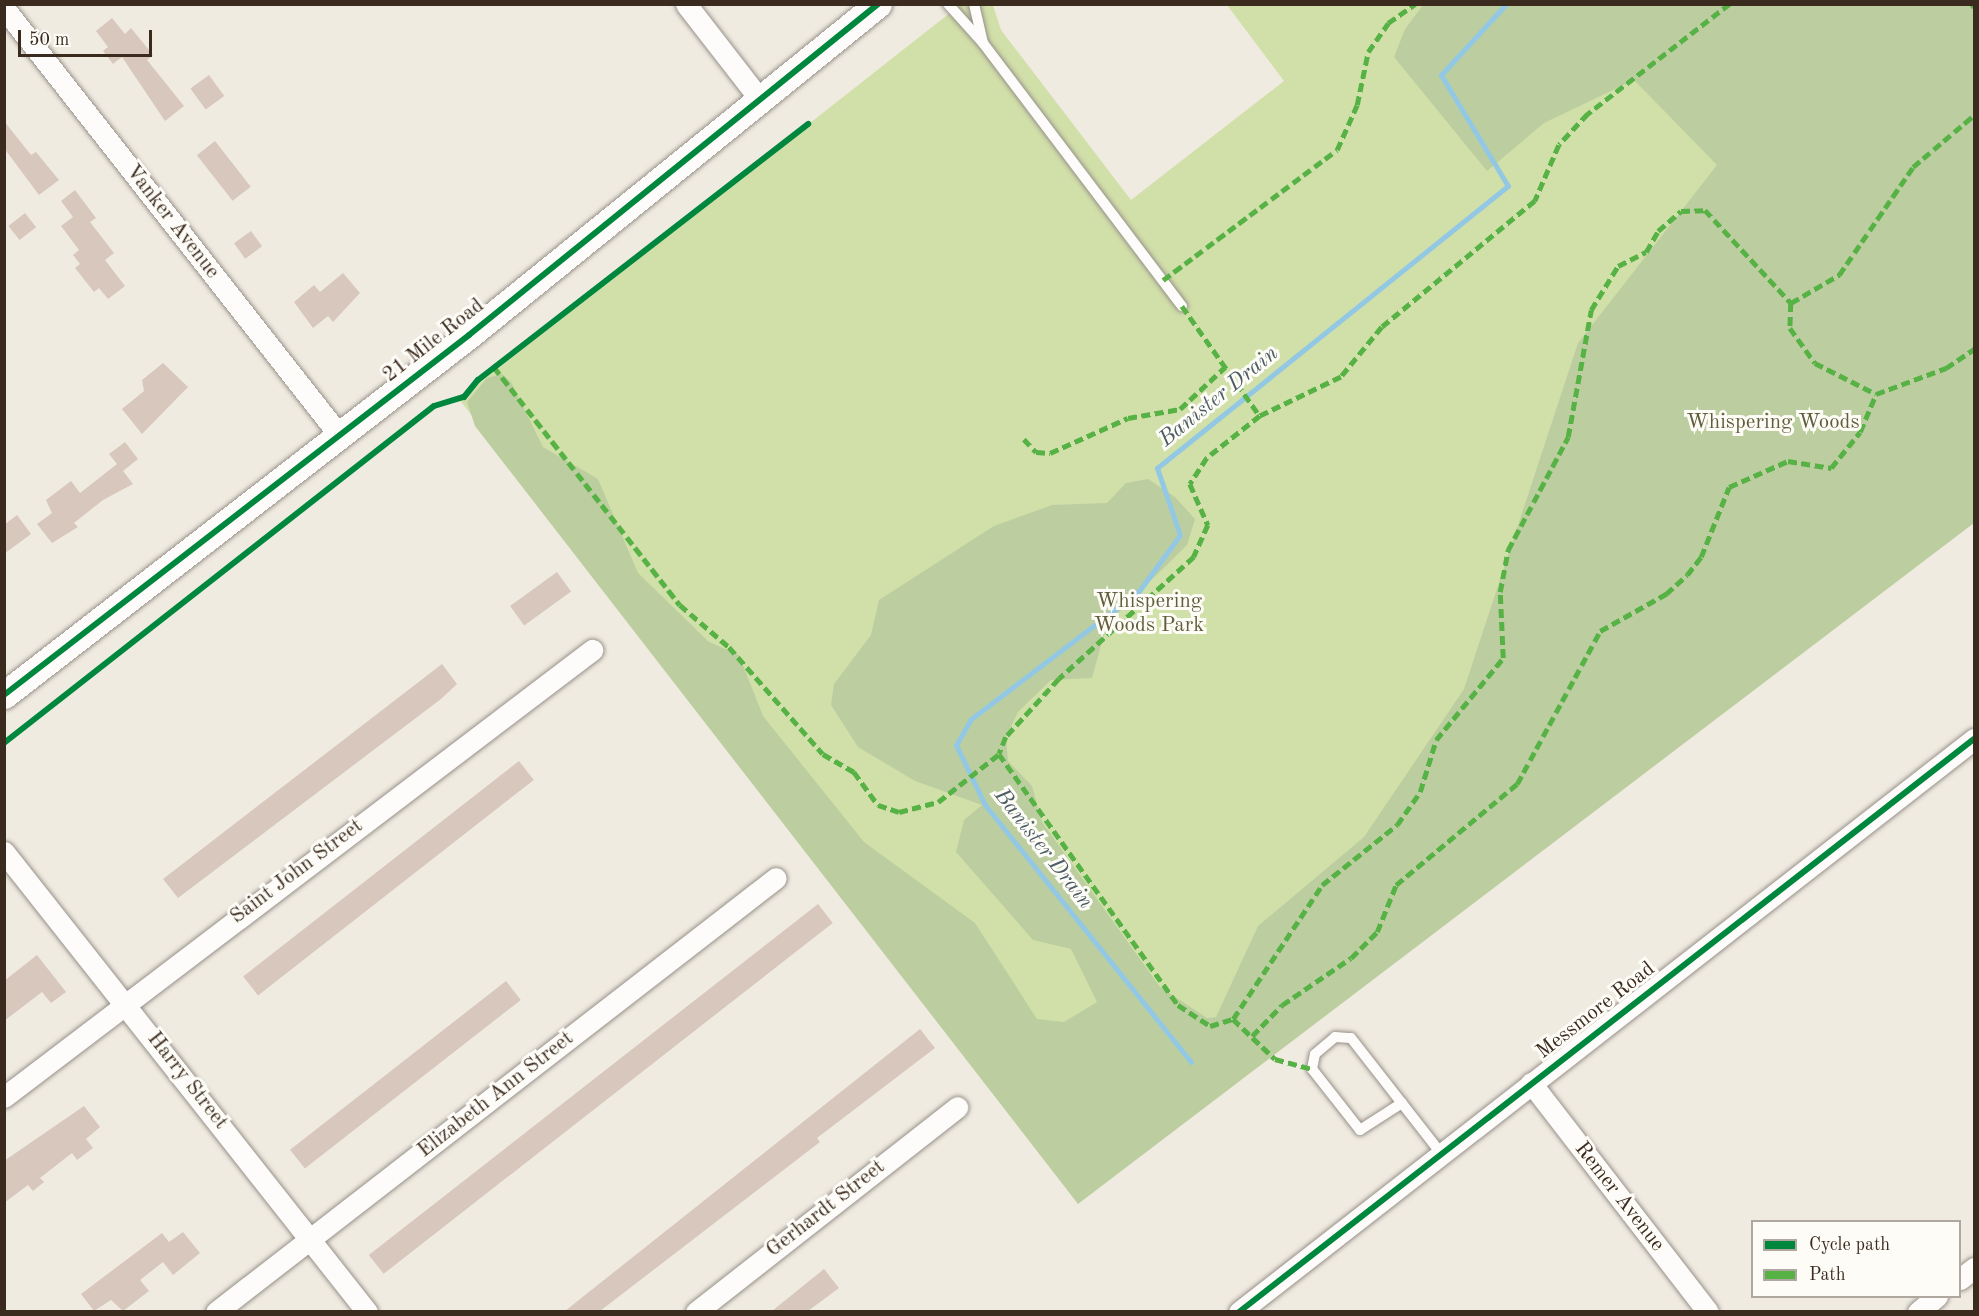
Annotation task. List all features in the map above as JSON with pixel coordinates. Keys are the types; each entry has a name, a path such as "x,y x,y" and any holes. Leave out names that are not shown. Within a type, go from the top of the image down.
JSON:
{"street":[{"path":"686,4 759,98"},
{"name":"21 Mile Road","path":"4,695 340,436 878,4"},
{"name":"Vanker Avenue","path":"4,8 340,436"},
{"name":"Saint John Street","path":"4,1097 125,1002 592,650"},
{"name":"Messmore Road","path":"1239,1311 1974,740"},
{"name":"Harry Street","path":"4,852 125,1002 367,1311"},
{"name":"Elizabeth Ann Street","path":"216,1311 776,878"},
{"name":"Remer Avenue","path":"1531,1083 1708,1311"},
{"name":"Gerhardt Street","path":"696,1311 957,1107"},
{"path":"1961,1278 1974,1268"},
{"path":"1918,1311 1934,1298"}],"lane":[{"path":"948,4 983,43 1182,306"},
{"path":"974,4 983,43"},
{"path":"1402,1103 1360,1130 1312,1068 1315,1054 1335,1037 1351,1038 1402,1103 1441,1153"}],"green space":[{"name":"Whispering Woods Park","path":"960,5 993,5 1001,30 1131,200 1284,81 1227,5 1974,5 1974,494 1076,1192 459,399"},
{"name":"Whispering Woods","path":"1423,5 1974,5 1974,523 1078,1204 475,426 467,402 487,378 502,374 511,382 543,447 598,479 638,573 709,642 739,655 763,716 864,842 975,923 1037,1019 1064,1022 1097,1002 1071,949 1033,940 956,852 964,820 982,805 915,781 858,747 831,705 834,684 871,635 879,600 994,526 1052,505 1107,503 1126,483 1148,479 1175,497 1195,519 1187,545 1107,624 1092,678 1051,680 1018,712 1006,737 1008,761 1032,786 1042,822 1160,987 1207,1018 1216,1017 1258,926 1364,837 1464,689 1578,343 1717,165 1634,80 1544,123 1487,171 1394,57 1405,29"}],"building":[{"path":"112,18 125,34 131,28 153,55 147,60 184,106 165,121 122,57 113,64 103,51 108,47 96,31"},
{"path":"209,75 224,96 206,110 190,89"},
{"path":"4,121 31,155 36,152 59,180 39,195 4,148"},
{"path":"215,141 251,187 233,201 197,155"},
{"path":"75,190 96,218 90,222 114,253 105,260 125,286 108,299 99,288 94,292 75,268 80,264 73,255 79,250 61,226 73,217 61,201"},
{"path":"25,213 36,227 20,240 8,226"},
{"path":"251,231 262,246 245,259 234,243"},
{"path":"343,273 360,293 333,322 328,316 313,328 294,302 314,285 320,292"},
{"path":"163,363 188,387 142,434 122,409 144,391 142,380"},
{"path":"125,442 138,459 123,471 133,484 103,500 74,523 78,527 52,543 37,524 52,513 46,500 71,481 80,493 117,464 109,454"},
{"path":"17,515 31,534 4,554 4,525"},
{"path":"557,572 571,591 524,626 510,606"},
{"path":"442,664 457,684 441,699 178,898 163,879"},
{"path":"519,761 534,780 258,995 243,976"},
{"path":"818,904 833,923 384,1274 369,1255"},
{"path":"37,955 66,992 51,1003 42,992 4,1021 4,981"},
{"path":"506,981 521,1000 305,1169 290,1150"},
{"path":"920,1029 935,1048 817,1138 820,1142 600,1311 565,1311"},
{"path":"84,1106 100,1127 86,1139 93,1148 77,1160 72,1153 40,1178 44,1182 33,1191 28,1185 4,1203 4,1161"},
{"path":"183,1232 200,1253 173,1275 163,1262 140,1280 149,1291 123,1311 111,1300 94,1311 81,1294 162,1233 169,1242"},
{"path":"824,1269 839,1288 808,1311 772,1311"}],"waterway":[{"name":"Banister Drain","path":"1191,1062 985,805 956,745 971,719 1139,591 1180,535 1157,468 1508,186 1441,75 1506,4"}],"marked path":[{"path":"1163,280 1337,150 1357,105 1368,52 1388,23 1415,4"},
{"path":"1730,4 1588,114 1559,145 1535,201 1382,327 1341,377 1260,416 1207,458 1190,484 1208,525 1194,557 1059,679 1006,737 999,754 1178,1005 1210,1026 1233,1019 1322,885 1397,825 1420,792 1436,740 1503,658 1500,592 1508,550 1568,437 1591,310 1618,266 1646,252 1658,231 1681,211 1705,210 1791,303 1790,328 1815,363 1876,394 1946,368 1974,349"},
{"path":"1791,303 1839,275 1913,167 1974,115"},
{"path":"1182,306 1260,416"},
{"path":"494,367 680,605 729,647 823,754 854,772 878,805 899,812 938,802 999,754"},
{"path":"1024,439 1036,452 1050,453 1128,418 1180,409 1225,367"},
{"path":"1252,1036 1282,1005 1351,958 1377,932 1396,885 1517,784 1600,631 1666,594 1687,575 1701,557 1729,487 1788,461 1831,468 1860,432 1876,394"},
{"path":"1233,1019 1275,1059 1312,1069"}],"cycle path":[{"path":"4,695 469,335 878,4"},
{"path":"4,743 434,406 464,397 478,380 808,124"},
{"path":"1239,1312 1974,739"}]}
